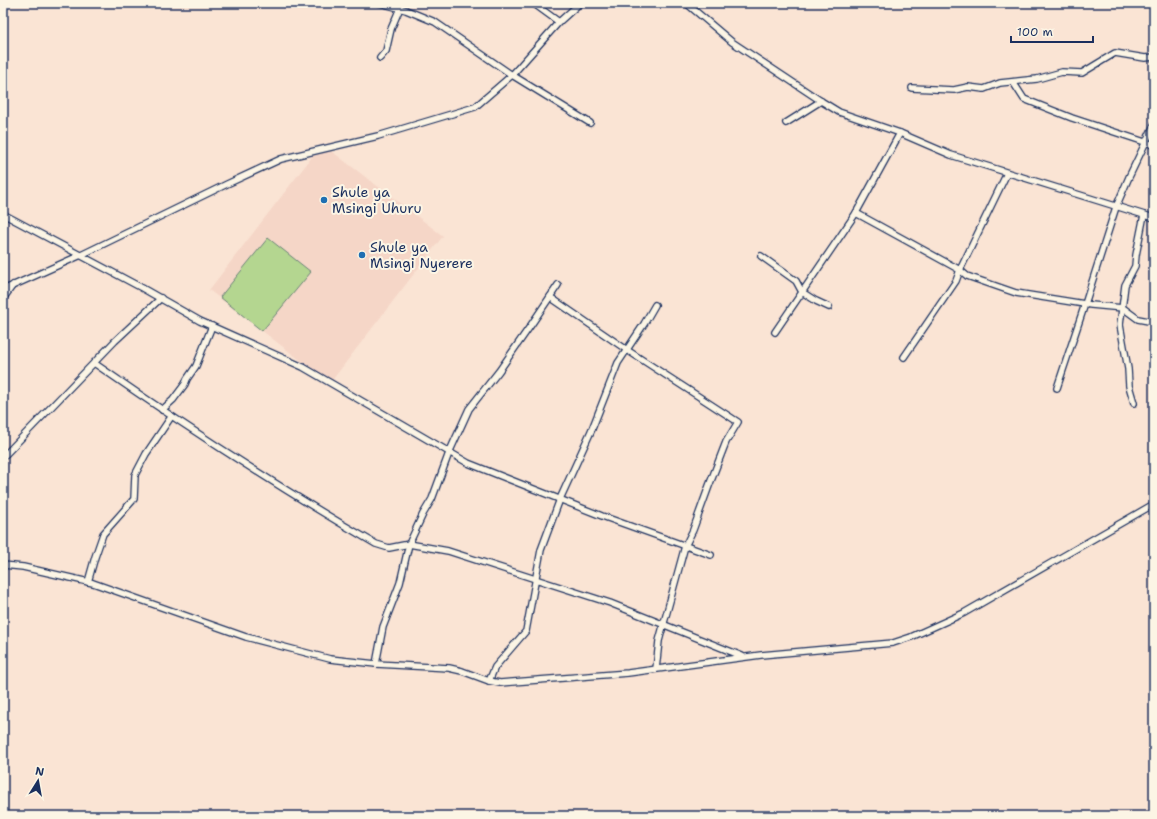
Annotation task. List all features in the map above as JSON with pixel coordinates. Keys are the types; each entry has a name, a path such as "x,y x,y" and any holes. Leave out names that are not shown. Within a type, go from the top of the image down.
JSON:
{"street":[{"path":"380,3 393,5 435,22 512,75 590,123"},
{"path":"534,3 559,22"},
{"path":"3,290 81,255 281,159 378,136 475,107 512,75 559,22 580,3"},
{"path":"686,3 732,42 839,112 900,133 951,154 1007,173 1154,218"},
{"path":"380,58 386,51 391,29 400,8"},
{"path":"912,88 954,90 968,87 984,89 1000,83 1036,79 1062,72 1082,73 1114,53 1145,58 1154,57"},
{"path":"1012,82 1024,99 1072,118 1154,145"},
{"path":"786,123 821,101"},
{"path":"1056,388 1116,207 1128,177 1154,125"},
{"path":"775,332 856,213 900,133"},
{"path":"904,357 956,281 1007,173"},
{"path":"856,213 960,270 966,276 1016,293 1085,304 1123,308 1138,318 1154,322"},
{"path":"3,214 200,320 303,367 468,463 602,516 711,555"},
{"path":"1134,403 1129,386 1128,369 1120,325 1125,286 1135,266 1144,215"},
{"path":"761,256 796,281 802,292 829,308"},
{"path":"3,299 13,285"},
{"path":"376,664 383,627 400,583 410,544 423,514 432,500 449,453 470,409 499,371 558,285"},
{"path":"550,297 627,350 738,422 726,442 693,530 685,546 659,641 656,669"},
{"path":"3,458 115,340 161,298"},
{"path":"489,681 495,667 526,631 541,550 560,499 592,429 618,363 655,305"},
{"path":"162,410 173,400 196,366 212,326"},
{"path":"94,363 172,417 282,488 376,544 389,548 410,544 448,551 610,603 743,657"},
{"path":"88,582 103,534 134,499 135,475 146,454 172,417"},
{"path":"3,565 23,567 88,582 246,637 330,659 376,664 449,668 500,683 628,673 743,657 893,642 911,637 964,613 1154,504"}],"shaded area":[{"path":"322,144 443,236 330,383 209,290"}],"green space":[{"path":"268,238 311,272 262,331 220,297"}],"place":[{"name":"Shule ya Msingi Uhuru","path":"324,200"},
{"name":"Shule ya Msingi Nyerere","path":"362,255"}]}
